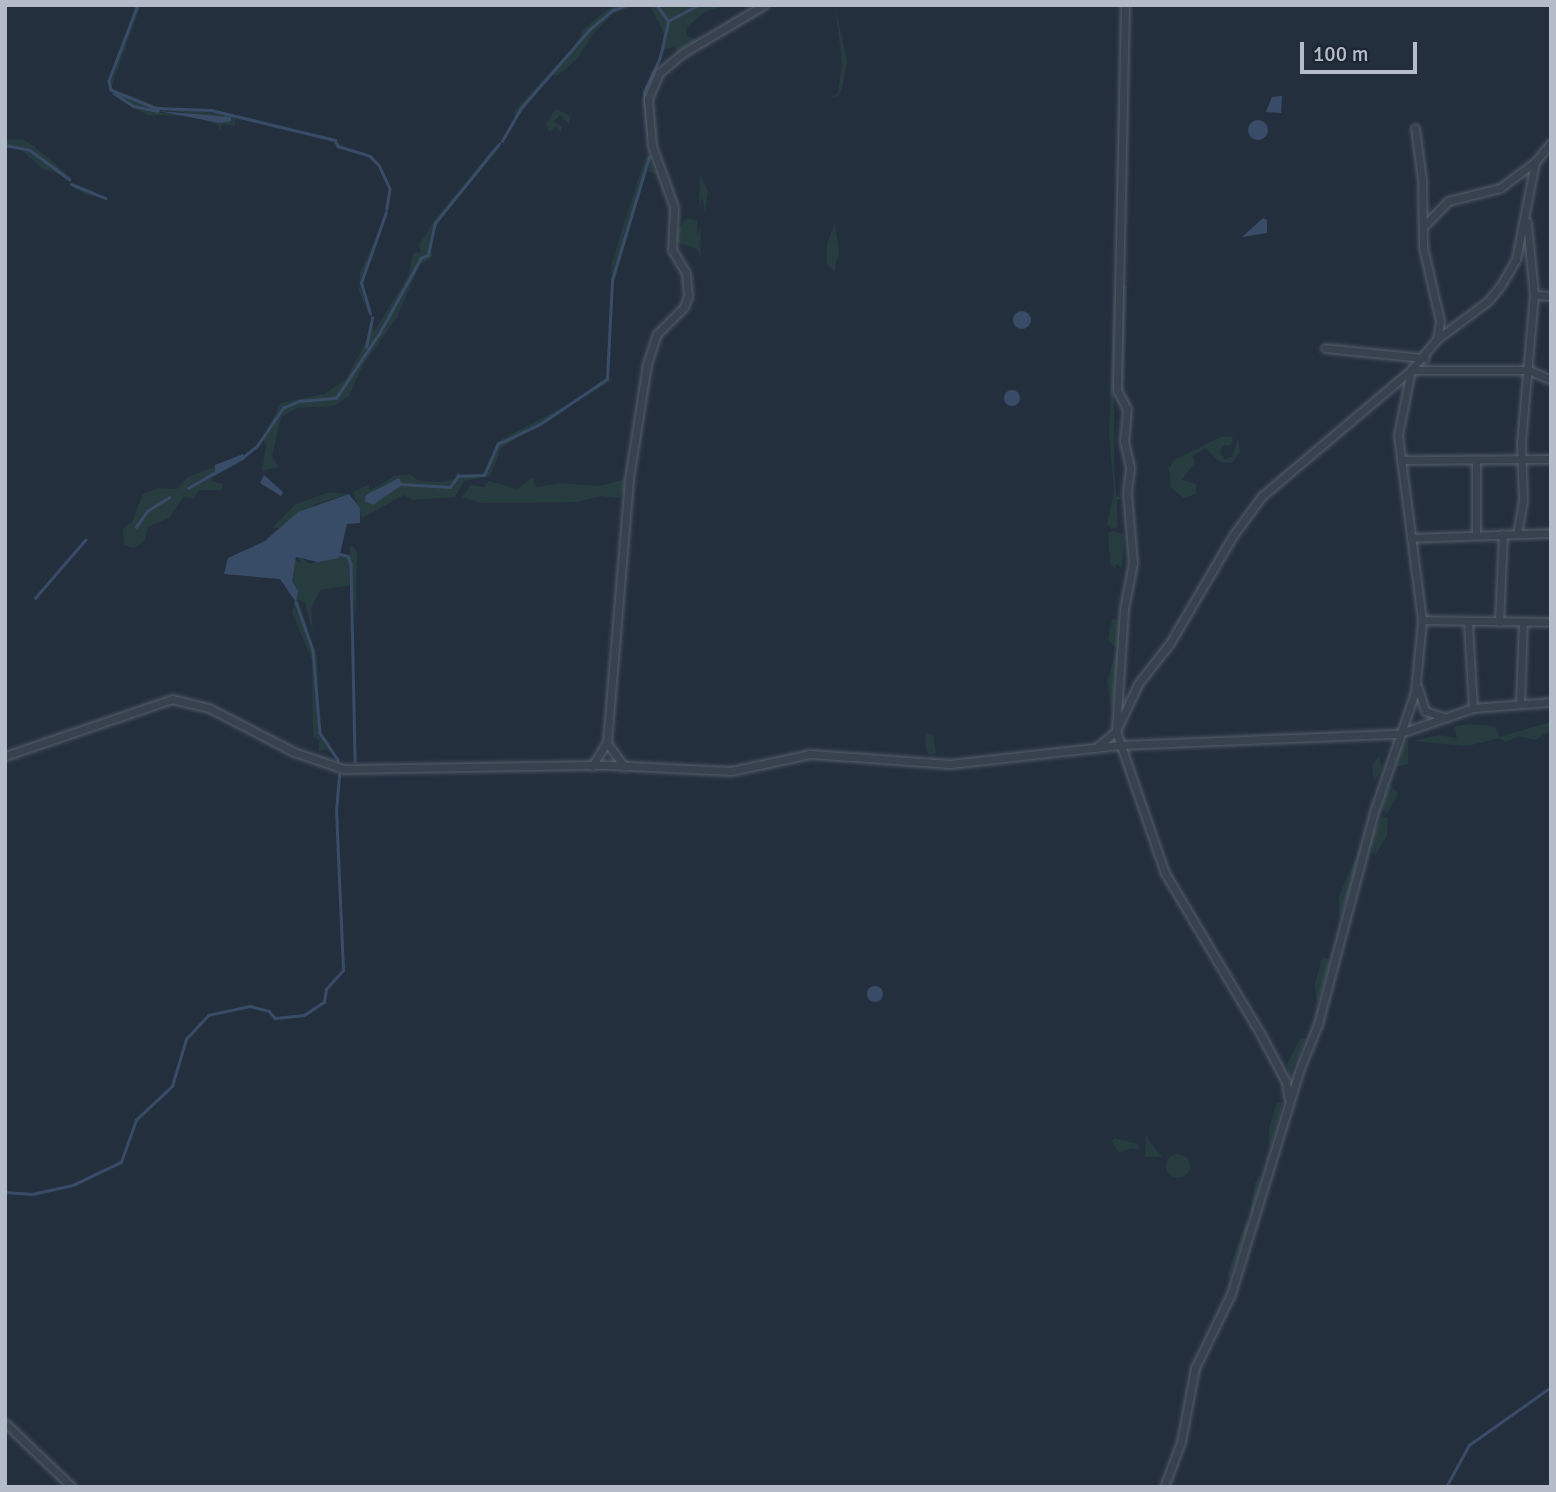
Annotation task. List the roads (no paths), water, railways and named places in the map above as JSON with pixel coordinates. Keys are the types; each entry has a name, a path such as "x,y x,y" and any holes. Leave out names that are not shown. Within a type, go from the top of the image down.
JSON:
{"street":[{"path":"592,766 607,742 629,479 647,364 657,334 684,307 688,296 686,273 671,250 674,206 652,146 648,99 659,73 678,57 764,5"},
{"path":"1125,5 1117,390 1127,409 1124,441 1130,468 1127,492 1133,563 1124,609 1116,731 1165,873 1286,1082 1289,1102"},
{"path":"1415,128 1428,279 1440,321 1437,339"},
{"path":"1424,227 1438,206 1500,188 1535,162 1551,143"},
{"path":"1096,748 1116,731 1138,684 1170,643 1216,564 1262,496 1411,370 1424,358 1437,339 1501,285 1516,259 1535,162"},
{"path":"1517,534 1524,501 1522,458 1534,295 1526,216"},
{"path":"1534,295 1551,296"},
{"path":"1325,348 1424,358"},
{"path":"1411,370 1529,370 1551,380"},
{"path":"1164,1487 1181,1442 1195,1368 1233,1289 1289,1102 1318,1024 1398,734 1417,680 1422,620 1401,460 1400,411 1411,370"},
{"path":"1401,460 1551,459"},
{"path":"1476,460 1476,534"},
{"path":"1411,538 1551,533"},
{"path":"1499,622 1503,534"},
{"path":"1422,620 1551,622"},
{"path":"1468,622 1473,708"},
{"path":"1520,703 1523,622"},
{"path":"1417,680 1425,711 1445,717"},
{"path":"5,756 172,699 209,708 294,752 344,769 624,765 731,771 810,754 950,764 1120,745 1398,734 1473,708 1551,702"},
{"path":"607,742 624,765"},
{"path":"5,1423 72,1487"}],"water":[{"path":"1282,96 1281,113 1266,112 1272,97"},
{"path":"158,111 231,117 231,121 220,123"},
{"path":"1258,120 1265,123 1268,130 1265,137 1258,140 1251,137 1248,130 1251,123"},
{"path":"1263,218 1267,220 1267,233 1242,237"},
{"path":"1022,311 1028,314 1031,320 1028,326 1022,329 1016,326 1013,320 1016,314"},
{"path":"1012,390 1018,392 1018,404 1012,406 1006,404 1004,398 1006,392"},
{"path":"243,454 245,459 214,476 215,465"},
{"path":"264,475 283,492 281,496 260,483"},
{"path":"399,478 402,485 373,505 365,501 366,495"},
{"path":"349,494 360,508 360,523 347,524 339,558 318,562 296,557 292,581 298,591 296,602 280,579 224,574 228,558 265,541 298,512"},
{"path":"875,986 883,994 875,1002 867,994"}],"waterway":[{"path":"138,5 109,81 111,90 156,108 211,110 335,140 338,146 370,156 379,165 390,189 387,209"},
{"path":"502,141 521,108 590,29 613,10 627,5"},
{"path":"657,5 668,21 698,5"},
{"path":"648,134 644,92 660,57 668,21"},
{"path":"114,93 133,106 158,111"},
{"path":"242,458 257,446 283,408 299,401 336,398 380,332 421,258 428,255 435,223 499,144"},
{"path":"5,145 30,150 69,179"},
{"path":"401,484 450,487 458,476 484,475 498,444 540,424 607,379 612,280 649,157"},
{"path":"71,184 105,198"},
{"path":"370,314 361,283 386,212"},
{"path":"366,347 372,318"},
{"path":"188,488 218,471"},
{"path":"136,527 147,511 169,497"},
{"path":"35,598 85,540"},
{"path":"340,554 348,556 351,564 355,761"},
{"path":"296,602 313,650 320,733 338,760"},
{"path":"5,1192 32,1194 73,1185 121,1162 136,1120 172,1086 186,1039 208,1015 250,1006 269,1011 275,1018 304,1015 324,1002 326,989 343,970 336,811 339,775"},
{"path":"1446,1487 1469,1445 1551,1387"}]}
